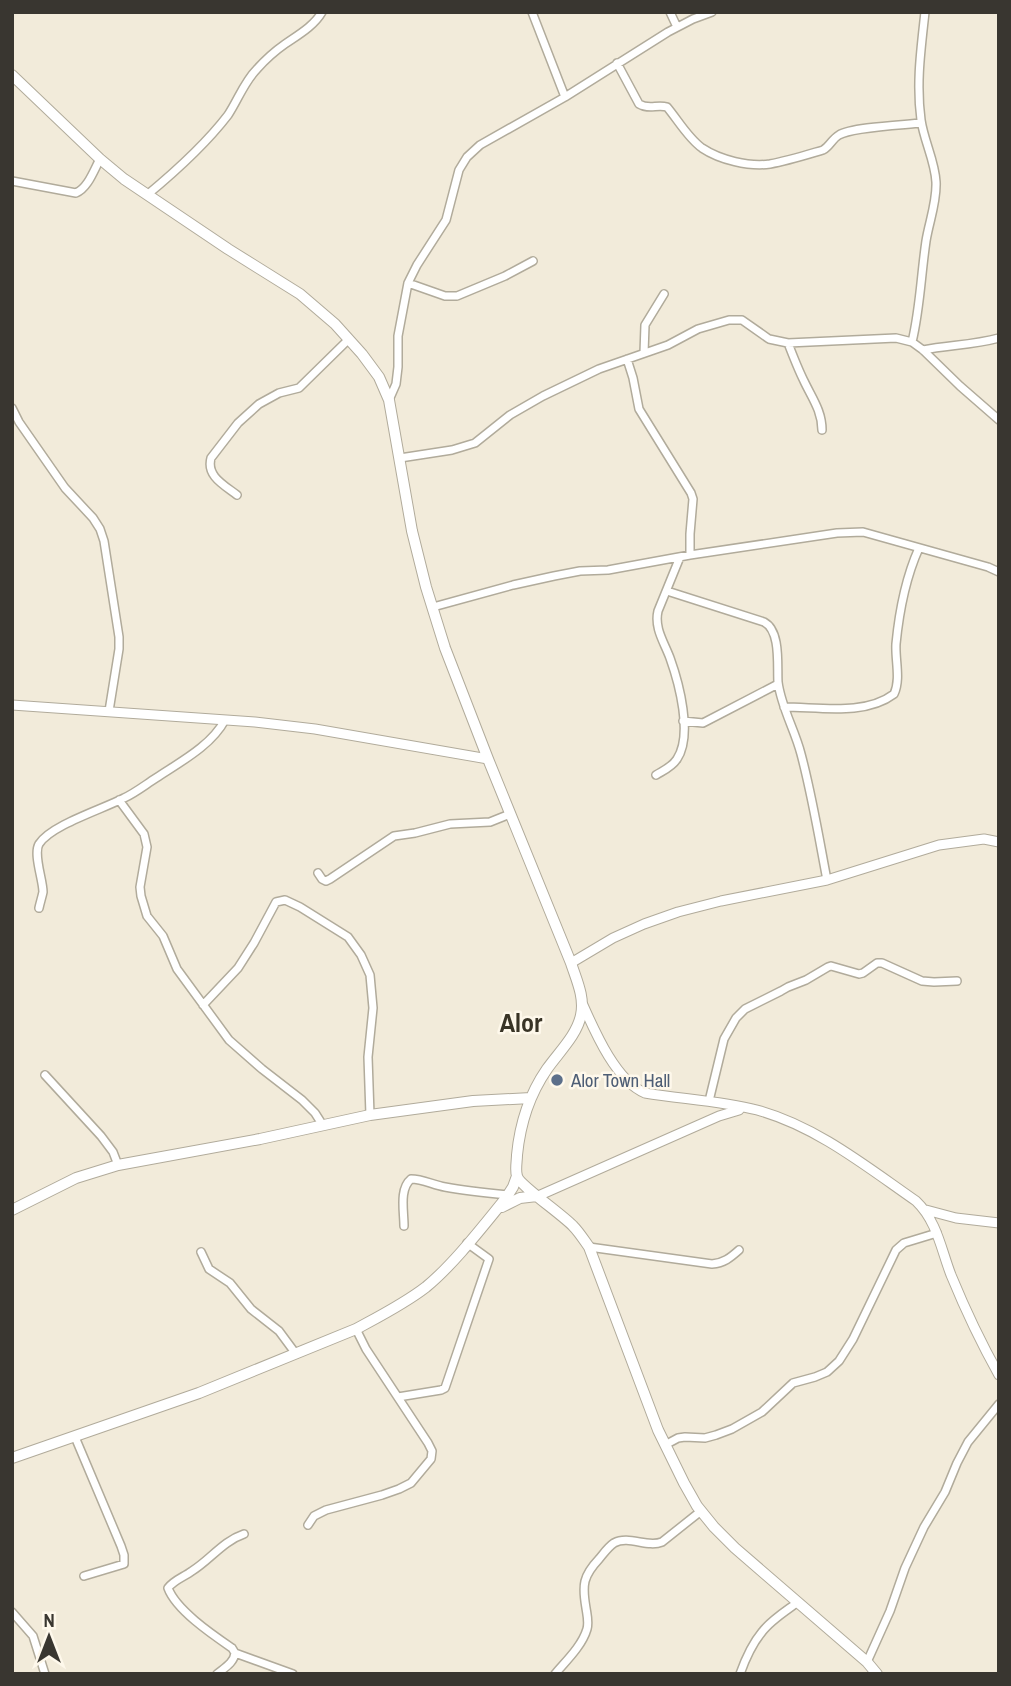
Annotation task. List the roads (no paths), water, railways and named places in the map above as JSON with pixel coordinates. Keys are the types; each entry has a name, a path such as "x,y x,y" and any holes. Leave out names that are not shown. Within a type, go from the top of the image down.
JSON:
{"main road":[{"path":"12,75 124,179 300,294 335,324 379,376 389,400 412,531 445,648 571,963 583,1005 575,1031 534,1090 519,1138 517,1176 508,1195 427,1286 404,1303 356,1329 296,1354 199,1393 13,1457"},
{"path":"12,1210 76,1178 118,1165 260,1139 370,1115 473,1101 531,1098"},
{"path":"517,1176 520,1182 573,1226 589,1247 658,1430 701,1511 735,1548 872,1670"},
{"path":"496,1211 520,1198 538,1196"}],"street":[{"path":"147,195 194,153 219,126 257,68 309,27 322,12"},
{"path":"532,12 565,97"},
{"path":"670,12 677,27"},
{"path":"389,400 396,384 398,336 408,283 446,220 459,170 467,157 480,145 565,97 677,27 712,12"},
{"path":"912,342 926,237 936,193 936,179 921,123 918,92 925,12"},
{"path":"617,64 639,104 652,108 667,107 702,147 726,159 750,164 769,164 823,150 841,134 855,130 921,123"},
{"path":"12,181 81,192 100,159"},
{"path":"408,283 445,296 457,296 506,276 533,261"},
{"path":"644,353 645,325 664,294"},
{"path":"400,458 452,450 475,443 510,415 543,396 599,369 668,345 698,329 729,320 742,320 777,342 896,338 912,342 999,420"},
{"path":"923,350 999,338"},
{"path":"237,495 216,478 210,469 211,458 238,423 259,404 279,393 299,388 349,339"},
{"path":"788,343 818,407 822,430"},
{"path":"627,359 639,410 693,499 690,555"},
{"path":"12,408 65,488 93,519 104,541 119,637 109,711"},
{"path":"433,607 554,576 608,570 837,533 863,532 999,572"},
{"path":"785,707 857,708 894,694 900,618 919,548"},
{"path":"656,775 677,760 683,743 680,695 656,619 681,557"},
{"path":"667,591 769,625 774,632 778,684 801,752 827,880"},
{"path":"683,722 703,723 778,684"},
{"path":"12,705 315,729 488,759"},
{"path":"39,908 43,893 37,852 39,844 54,831 119,800 208,742 220,730 225,720"},
{"path":"119,800 144,834 147,847 141,896 147,916 163,936 177,970 229,1040 302,1100 322,1124"},
{"path":"317,873 322,880 330,879 387,840 401,834 450,824 490,822 510,814"},
{"path":"571,963 613,938 678,912 827,880 939,845 984,839 999,842"},
{"path":"203,1005 238,968 276,902 285,900 300,907 348,937 362,956 370,975 373,1008 368,1057 370,1115"},
{"path":"709,1101 724,1039 736,1018 745,1009 828,967 859,974 877,962 922,981 957,981"},
{"path":"583,1005 608,1056 636,1089 645,1093 709,1101 758,1111 787,1121 818,1136 916,1201 926,1210 937,1233 951,1275 999,1375"},
{"path":"45,1074 101,1136 113,1152 118,1165"},
{"path":"719,1116 723,1110 720,1104"},
{"path":"538,1196 726,1113 748,1109"},
{"path":"404,1226 404,1194 406,1184 411,1178 453,1189 508,1195"},
{"path":"926,1210 956,1218 999,1223"},
{"path":"665,1445 678,1438 705,1438 732,1429 762,1412 793,1383 827,1372 839,1361 853,1339 896,1250 904,1243 937,1233"},
{"path":"398,1397 445,1388 489,1259 467,1243"},
{"path":"589,1247 712,1264 728,1260 739,1250"},
{"path":"201,1252 209,1269 230,1283 251,1309 279,1331 296,1354"},
{"path":"308,1525 314,1516 326,1510 411,1483 431,1459 432,1451 356,1329"},
{"path":"872,1670 905,1568 924,1527 945,1492 968,1442 999,1404"},
{"path":"75,1437 125,1560 124,1564 119,1566 84,1576"},
{"path":"555,1674 579,1644 587,1628 583,1587 590,1568 616,1542 657,1544 701,1511"},
{"path":"244,1534 225,1544 169,1588 172,1596 201,1626 235,1653 293,1674"},
{"path":"740,1674 761,1632 798,1602"},
{"path":"12,1612 33,1636 45,1674"},
{"path":"217,1674 230,1663 235,1653"}],"place":[{"name":"Alor Town Hall","path":"557,1080"}],"district":[{"name":"Alor","path":"521,1022"}]}
